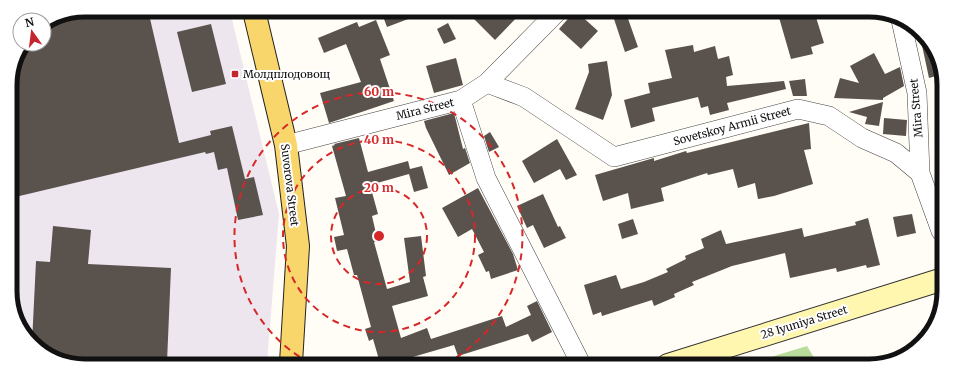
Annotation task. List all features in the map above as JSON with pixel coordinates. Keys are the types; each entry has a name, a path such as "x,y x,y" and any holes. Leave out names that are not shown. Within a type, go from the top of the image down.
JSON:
{"main road":[{"name":"Suvorova Street","path":"255,17 286,145 298,246 291,359"},
{"name":"28 Iyuniya Street","path":"687,359 937,281"}],"street":[{"name":"Mira Street","path":"286,145 461,100 487,84 552,17"},
{"name":"Mira Street","path":"902,26 917,93 920,173"},
{"name":"Sovetskoy Armii Street","path":"487,84 524,97 614,157 798,109 829,116 862,138 896,153 920,173"},
{"path":"461,100 486,178 578,359"},
{"path":"920,173 937,220"}],"shaded area":[{"path":"231,17 279,214 267,359 72,358 55,352 34,336 24,321 18,304 17,291 17,81 19,68 26,52 52,52 52,26 72,18"}],"green space":[{"path":"807,346 815,359 765,359"}],"building":[{"path":"85,17 150,17 179,143 211,135 210,131 232,126 245,179 254,177 263,215 238,220 227,168 218,170 214,152 206,154 205,152 17,197 17,81 19,68 26,52 52,52 52,26"},
{"path":"383,17 413,17 387,27"},
{"path":"472,17 517,17 495,40"},
{"path":"570,17 583,17 598,31 581,49 559,29"},
{"path":"613,17 627,17 638,47 625,52"},
{"path":"779,17 816,17 824,43 811,47 813,54 791,59"},
{"path":"376,20 390,55 380,59 394,101 329,123 320,93 361,82 346,44 324,53 318,38 357,22 359,27"},
{"path":"448,23 456,39 444,44 437,29"},
{"path":"211,24 226,84 192,92 177,32"},
{"path":"921,42 928,51 935,68 936,76 929,78"},
{"path":"693,45 694,52 715,46 718,59 729,56 733,75 726,77 727,86 784,81 786,89 727,103 729,110 710,115 708,106 701,108 698,97 652,108 655,121 631,128 624,100 650,93 648,83 672,78 665,50"},
{"path":"874,53 885,74 900,67 904,86 883,98 883,100 834,98 840,78 859,83 850,66"},
{"path":"456,58 463,85 434,93 426,66"},
{"path":"607,61 612,95 603,120 575,109 589,72 588,64"},
{"path":"805,79 807,96 793,96 789,81"},
{"path":"883,102 879,126 865,124 867,117 849,112"},
{"path":"454,113 463,149 465,148 470,163 449,175 424,121"},
{"path":"884,118 907,120 906,136 883,134"},
{"path":"809,123 811,149 804,150 813,184 774,196 758,199 755,183 738,188 733,169 708,175 707,173 661,188 664,201 631,209 628,193 603,201 595,175 654,158 654,161 686,151 687,153"},
{"path":"490,132 499,147 489,152 484,136"},
{"path":"359,138 368,172 408,161 410,169 422,166 428,188 414,192 409,174 370,185 378,214 372,216 378,242 374,242 387,289 410,282 404,238 421,236 426,276 423,277 428,296 392,306 401,338 427,328 431,339 502,316 506,327 531,315 527,306 537,301 552,332 532,342 528,334 458,356 454,345 406,359 379,359 373,339 369,341 365,329 371,327 357,275 354,275 347,249 337,251 334,237 344,235 335,198 346,196 332,146 335,145 334,144"},
{"path":"557,139 577,175 566,180 560,169 534,183 522,161"},
{"path":"478,188 513,254 518,270 491,279 489,271 486,272 478,255 484,252 472,229 458,237 442,208"},
{"path":"543,194 558,227 560,226 566,238 544,248 533,225 527,228 517,206"},
{"path":"912,214 916,233 897,237 893,217"},
{"path":"868,218 880,265 867,268 866,265 837,272 836,268 790,278 785,253 732,266 692,282 694,285 674,294 675,297 654,306 652,300 602,316 601,312 593,315 584,285 616,275 621,289 644,282 668,272 666,269 686,259 685,256 704,248 701,239 721,230 726,244 802,228 804,237 856,225 855,222"},
{"path":"633,219 638,234 622,239 618,224"},
{"path":"53,226 91,230 88,264 171,268 167,359 72,358 55,352 40,342 32,334 36,261 50,262"}],"place":[{"name":"Молдплодовощ","path":"235,74"}]}
